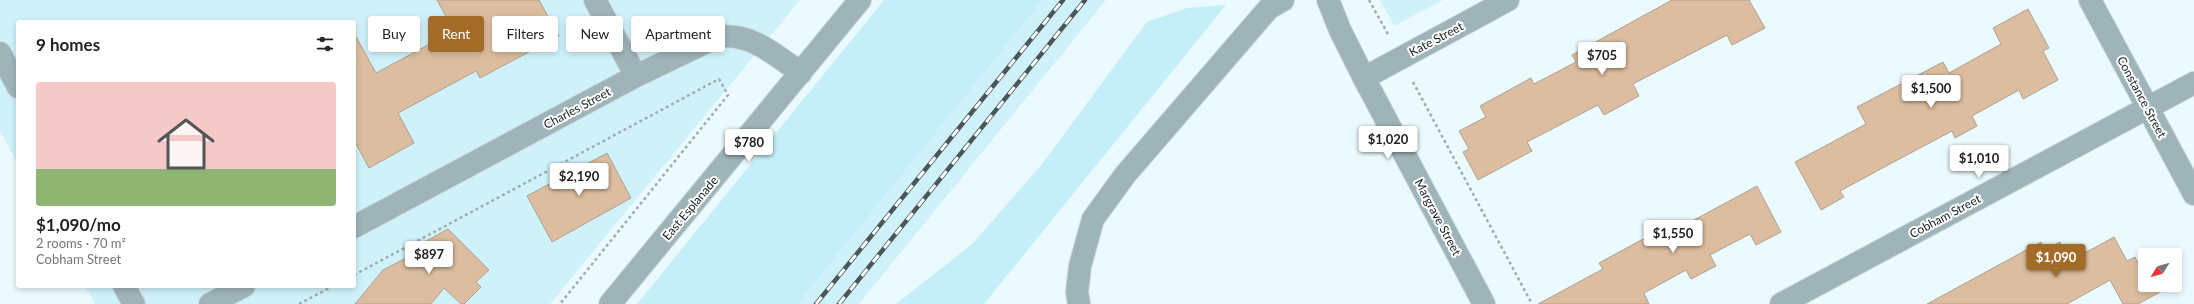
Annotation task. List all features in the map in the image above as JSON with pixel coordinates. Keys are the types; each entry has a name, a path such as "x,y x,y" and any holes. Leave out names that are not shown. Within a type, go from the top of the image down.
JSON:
{"street":[{"path":"595,0 636,76"},
{"name":"East Esplanade","path":"610,304 860,0"},
{"path":"1079,304 1076,292 1080,266 1093,219 1125,175 1269,8 1283,0"},
{"name":"Margrave Street","path":"1328,0 1340,30 1364,78 1484,304"},
{"name":"Kate Street","path":"1364,78 1508,0"},
{"name":"Constance Street","path":"2090,0 2194,194"},
{"name":"Charles Street","path":"356,226 636,76 717,37 730,35 752,40 801,73"},
{"path":"0,53 16,83"},
{"name":"Cobham Street","path":"1781,304 2194,82"},
{"path":"125,288 134,304"},
{"path":"210,304 240,288"}],"path":[{"path":"1368,0 1532,304"},
{"path":"356,274 719,79 728,95 560,304"},
{"path":"299,304 329,288"}],"shaded area":[{"path":"0,0 800,0 550,304 95,304 86,288 356,288 356,20 16,20 16,160 0,131"},
{"path":"884,0 1043,0 798,304 637,304"},
{"path":"1043,0 1106,0 859,304 798,304"},
{"path":"1380,0 1443,0 1394,26"},
{"path":"1226,5 984,304 896,304 972,244 1042,164 1147,22 1187,8"}],"building":[{"path":"437,0 539,0 548,16 492,16 492,52 529,52 480,78 476,71 398,113 414,143 369,168 356,144 356,37 376,73 415,52 420,52 420,49 428,45 428,52 484,52 484,16 446,16"},
{"path":"1672,0 1749,0 1765,28 1732,45 1727,35 1633,84 1639,96 1604,115 1598,105 1527,142 1532,151 1478,180 1463,152 1469,149 1459,131 1486,117 1480,106 1531,78 1534,84 1576,62 1572,55"},
{"path":"2028,9 2049,48 2043,51 2058,80 2023,99 2019,90 1972,116 1977,126 1955,138 1952,131 1888,165 1840,191 1844,197 1821,210 1795,162 1866,124 1857,107 1943,62 1949,73 2001,44 1993,28"},
{"path":"607,153 631,198 552,242 527,196"},
{"path":"1757,186 1781,232 1756,245 1750,234 1710,255 1716,266 1691,279 1686,270 1644,293 1649,304 1538,304 1603,269 1599,263 1654,233 1657,240"},
{"path":"448,229 489,270 476,282 481,287 464,304 461,304 444,288 431,304 355,304 383,270 412,255 408,251"},
{"path":"2114,237 2127,261 2135,257 2138,263 2138,292 2160,292 2138,304 2123,304 2110,280 2067,304 1927,304 2041,242 2045,250 2060,242 2070,261"}],"railway":[{"path":"816,304 1063,0"},
{"path":"839,304 1085,0"}]}
